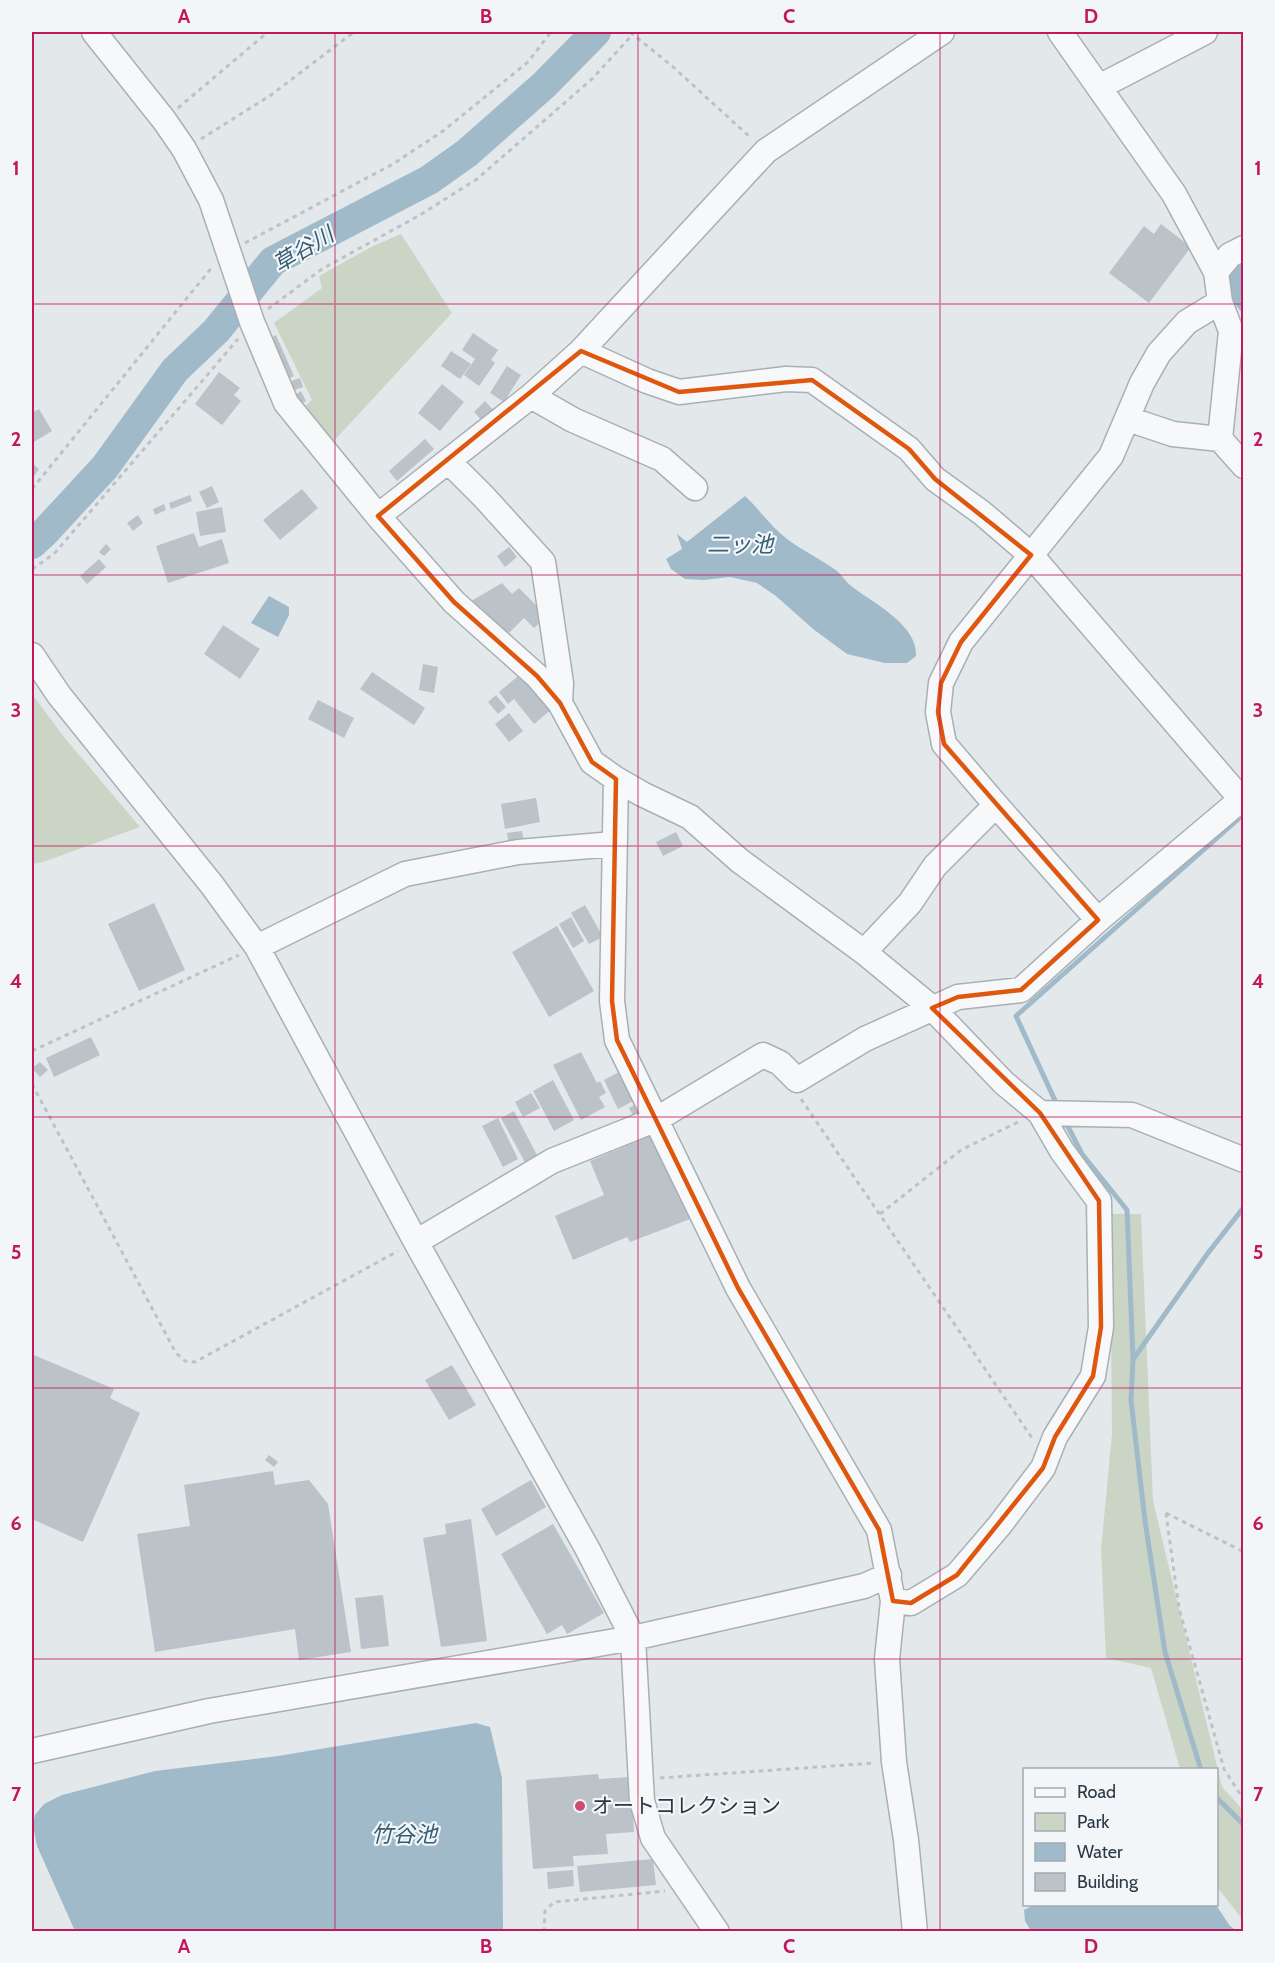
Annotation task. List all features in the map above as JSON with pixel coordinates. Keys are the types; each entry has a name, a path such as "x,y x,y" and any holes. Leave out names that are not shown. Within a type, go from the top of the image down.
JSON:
{"street":[{"path":"94,32 164,120 184,149 211,200 252,322 286,403 378,516 454,602 537,676 560,703 592,762 642,794 690,817 740,861 864,952 932,1008 1004,1083 1040,1113 1062,1151 1099,1201 1101,1327 1093,1376 1055,1437 1043,1468 999,1526 957,1575 911,1603 893,1601"},
{"path":"378,516 531,396 581,351 766,151 942,32"},
{"path":"1060,32 1174,194 1216,272 1220,302 1231,331 1220,439"},
{"path":"1099,87 1205,32"},
{"path":"1216,272 1230,255 1244,248"},
{"path":"1098,920 944,744 938,712 941,683 961,642 1111,456 1142,383 1159,353 1187,322 1220,302"},
{"path":"416,1242 552,1161 657,1119 763,1055 780,1064 796,1080 866,1039 958,997 1021,990 1098,920 1242,798 1031,555 982,513 935,480 909,449 812,380 786,380 679,392 647,381 581,351"},
{"path":"531,396 573,420 662,459 695,488"},
{"path":"1128,418 1173,434 1220,439 1244,466"},
{"path":"449,462 484,496 543,562 561,683 560,703"},
{"path":"32,655 59,695 212,885 257,946 416,1242 610,1592 633,1638 642,1801 653,1838 717,1932"},
{"path":"616,779 612,1001 617,1041 738,1288 879,1530 893,1601 887,1659 894,1762 906,1840 915,1932"},
{"path":"864,952 910,903 935,866 996,805"},
{"path":"257,946 405,874 518,852 614,844"},
{"path":"1040,1113 1132,1115 1244,1160"},
{"path":"32,1751 210,1711 633,1638 864,1586 889,1575"}],"path":[{"path":"164,120 268,32"},
{"path":"184,149 271,94 354,32"},
{"path":"32,489 215,263 228,252 393,164 443,131 528,62 551,32"},
{"path":"32,569 54,554 252,322 322,269 420,215 477,179 592,79 632,33 766,151"},
{"path":"32,1052 257,946"},
{"path":"796,1080 796,1091 1032,1438 1055,1437"},
{"path":"32,1084 176,1353 185,1361 195,1362 416,1242"},
{"path":"880,1214 961,1150 1040,1113"},
{"path":"1244,1552 1166,1513 1179,1608 1224,1769 1244,1800"},
{"path":"640,1779 894,1762"},
{"path":"544,1932 545,1911 555,1902 687,1888"}],"highlighted area":[{"path":"581,351 679,392 812,380 909,449 935,479 1031,555 961,642 941,683 938,712 944,744 1098,920 1021,990 958,997 932,1008 1040,1113 1099,1201 1101,1327 1093,1376 1055,1437 1043,1468 957,1575 911,1603 893,1601 879,1530 738,1288 617,1040 612,1001 616,779 592,762 560,703 537,676 454,602 378,516"}],"green space":[{"path":"401,234 452,313 332,443 299,411 312,400 274,323 322,288 319,276 373,246"},
{"path":"32,694 64,737 140,827 32,864"},
{"path":"1110,1214 1141,1214 1153,1501 1217,1768 1180,1768 1151,1668 1106,1658 1101,1550 1112,1434"},
{"path":"1218,1770 1222,1787 1243,1810 1243,1920 1218,1888"}],"water":[{"path":"1243,256 1243,314 1227,287 1231,272"},
{"name":"二ッ池","path":"745,496 781,534 837,571 850,585 881,606 902,624 915,644 916,656 907,663 885,663 847,654 757,583 730,577 704,580 685,579 671,569 666,559 682,549 677,534 687,542"},
{"path":"269,596 289,607 289,615 278,637 251,623"},
{"name":"竹谷池","path":"476,1723 490,1727 502,1778 503,1931 75,1931 37,1846 33,1825 35,1815 44,1804 62,1795 155,1771 278,1756"},
{"path":"1031,1906 1217,1906 1230,1926 1237,1931 1031,1931 1025,1921 1024,1910"}],"building":[{"path":"1161,224 1191,247 1149,303 1109,273 1144,226 1154,234"},
{"path":"473,333 498,350 491,360 495,363 479,386 464,375 475,359 462,350"},
{"path":"276,335 294,376 285,380 267,340"},
{"path":"451,351 471,364 460,379 441,366"},
{"path":"507,366 521,375 504,402 490,393"},
{"path":"219,372 240,388 234,395 241,401 222,425 195,404"},
{"path":"300,378 303,387 289,392 285,383"},
{"path":"442,384 464,402 440,431 418,413"},
{"path":"301,391 306,401 299,405 294,396"},
{"path":"485,401 495,412 484,423 474,412"},
{"path":"39,409 52,431 32,443 32,413"},
{"path":"425,439 434,449 397,481 389,471"},
{"path":"32,463 39,469 32,479"},
{"path":"212,486 219,502 207,508 199,492"},
{"path":"302,489 318,508 280,540 263,520"},
{"path":"190,495 192,501 171,509 169,503"},
{"path":"164,504 166,510 155,515 153,509"},
{"path":"222,507 226,532 200,536 196,512"},
{"path":"138,515 143,523 133,531 127,523"},
{"path":"194,533 199,547 222,539 229,563 168,583 156,546"},
{"path":"106,544 111,549 104,556 99,552"},
{"path":"509,547 517,557 505,567 497,556"},
{"path":"99,559 106,567 87,584 80,576"},
{"path":"502,583 512,594 519,588 547,616 534,628 524,618 503,639 466,604"},
{"path":"223,625 260,649 240,679 204,654"},
{"path":"423,664 438,667 434,693 419,690"},
{"path":"372,672 425,708 414,725 360,689"},
{"path":"523,672 552,709 534,724 514,699 508,704 499,692"},
{"path":"496,695 506,707 498,714 488,702"},
{"path":"318,700 354,718 344,738 308,719"},
{"path":"509,713 523,731 509,742 495,724"},
{"path":"536,798 540,822 505,829 501,804"},
{"path":"522,831 524,842 509,845 507,833"},
{"path":"676,832 683,846 663,856 656,842"},
{"path":"154,903 185,970 139,991 108,924"},
{"path":"585,905 603,937 589,944 571,913"},
{"path":"571,917 584,941 573,948 559,924"},
{"path":"557,926 594,991 549,1017 512,952"},
{"path":"91,1037 100,1055 54,1077 46,1058"},
{"path":"581,1052 597,1083 600,1081 606,1093 599,1097 605,1107 581,1120 553,1065"},
{"path":"40,1062 48,1070 40,1077 32,1068"},
{"path":"623,1070 637,1099 618,1109 604,1080"},
{"path":"553,1080 574,1120 554,1131 533,1091"},
{"path":"531,1093 540,1108 523,1117 515,1102"},
{"path":"640,1102 649,1118 638,1125 629,1108"},
{"path":"514,1111 540,1161 528,1168 501,1118"},
{"path":"498,1118 518,1159 503,1167 482,1126"},
{"path":"655,1134 690,1219 630,1242 627,1237 573,1260 555,1216 604,1195 590,1161"},
{"path":"34,1355 114,1389 110,1398 140,1413 83,1542 32,1519 32,1360"},
{"path":"452,1365 476,1405 449,1420 425,1380"},
{"path":"269,1455 278,1462 274,1467 265,1460"},
{"path":"273,1471 275,1485 309,1480 328,1504 351,1652 299,1660 295,1629 155,1652 137,1534 190,1526 184,1485"},
{"path":"531,1480 546,1507 496,1536 481,1509"},
{"path":"471,1519 487,1641 441,1647 423,1538 446,1534 445,1524"},
{"path":"553,1524 604,1613 567,1634 562,1625 547,1634 501,1554"},
{"path":"383,1595 389,1646 361,1649 355,1598"},
{"name":"オートコレクション","path":"598,1774 599,1779 630,1777 634,1832 606,1834 608,1854 573,1856 574,1866 533,1869 526,1780"},
{"path":"653,1859 656,1885 580,1892 577,1866"},
{"path":"573,1870 574,1886 548,1889 547,1872"}],"waterway":[{"name":"草谷川","path":"32,544 105,467 175,370 216,331 273,261 429,180 467,153 544,85 596,32"},
{"path":"1058,1107 1016,1016 1244,814"},
{"path":"1065,1121 1082,1154 1127,1210 1133,1359 1131,1400 1145,1521 1165,1652 1200,1768"},
{"path":"1134,1358 1208,1253 1244,1207"},
{"path":"1218,1799 1244,1825"}],"place":[{"name":"オートコレクション","path":"580,1806"}]}
